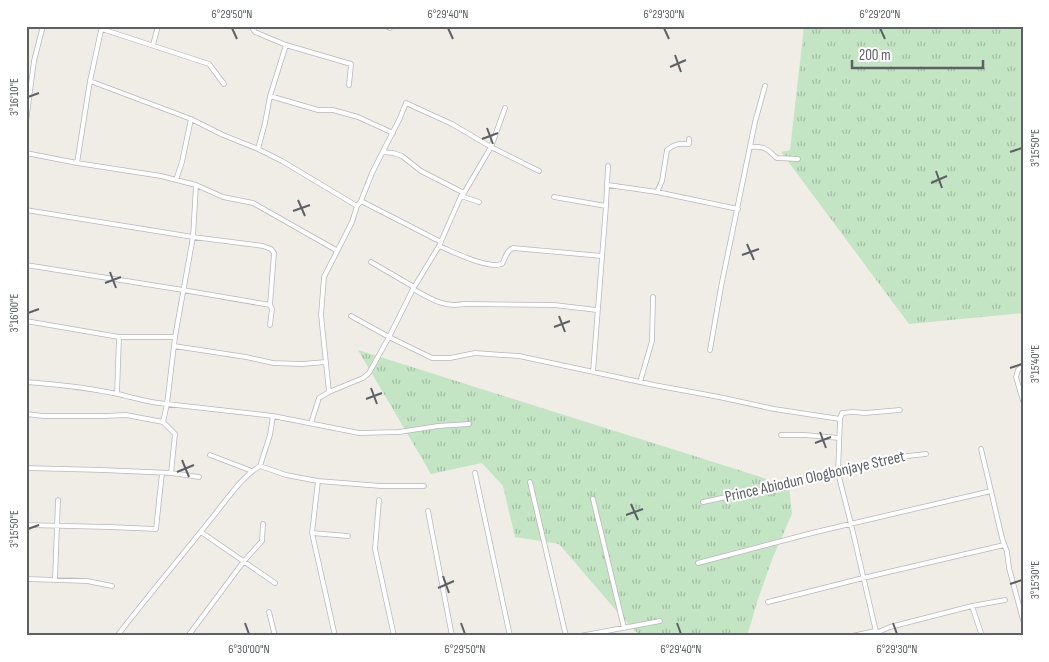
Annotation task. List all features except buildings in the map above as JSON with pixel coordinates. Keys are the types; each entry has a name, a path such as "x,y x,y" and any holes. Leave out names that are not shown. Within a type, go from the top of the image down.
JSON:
{"street":[{"path":"26,122 34,62 43,26"},
{"path":"153,45 158,26"},
{"path":"251,26 255,32 286,45 351,64 349,85"},
{"path":"77,163 90,81 102,28 209,64 224,84"},
{"path":"258,149 270,96 286,45"},
{"path":"90,81 191,119 223,135 258,149 282,161 357,206"},
{"path":"710,350 755,122 765,86"},
{"path":"270,96 318,110 333,110 358,117 392,133"},
{"path":"329,392 321,316 324,277 336,250 352,222 357,206 362,201 372,173 406,103 452,124 491,147 539,171"},
{"path":"311,423 319,398 369,373 390,337 413,288 439,246 462,194 491,147 505,108"},
{"path":"176,180 182,162 191,119"},
{"path":"657,192 662,181 667,150 677,144 689,144 689,139"},
{"path":"750,147 760,146 765,148 777,158 798,159"},
{"path":"383,152 402,156 421,171 479,202"},
{"path":"26,153 196,185 223,197 252,203 336,250"},
{"path":"593,372 608,166"},
{"path":"163,422 175,337 193,237 196,185"},
{"path":"608,185 657,192 738,209"},
{"path":"554,197 606,206"},
{"path":"362,201 441,242"},
{"path":"26,210 193,237 263,246 270,249 274,253 270,325"},
{"path":"439,246 472,260 497,265 502,264 507,253 513,248 602,256"},
{"path":"371,262 441,304 454,306 463,304 554,306 598,310"},
{"path":"26,265 270,305"},
{"path":"640,382 652,341 653,297"},
{"path":"351,316 432,358 450,358 475,354 519,356 640,382 719,396 774,409 840,419"},
{"path":"26,321 119,337 175,337"},
{"path":"117,394 119,337"},
{"path":"174,346 273,363 302,364 326,362"},
{"path":"1023,366 1018,370 1016,377 1023,401"},
{"path":"26,382 117,394 151,403 273,416 358,433 399,432 438,426 469,424"},
{"path":"876,633 852,524 838,472 840,419 842,413 900,410"},
{"path":"26,414 52,416 126,415 163,422 175,434 171,473"},
{"path":"118,636 164,576 252,471 260,466 270,435 273,416"},
{"path":"781,435 805,434 839,438"},
{"path":"981,449 1023,620"},
{"name":"Prince Abiodun Ologbonjaye Street","path":"703,502 838,472 846,472 898,457 926,454"},
{"path":"210,455 252,471"},
{"path":"260,466 318,482 381,486 424,486"},
{"path":"26,468 171,473 199,477"},
{"path":"475,472 510,636"},
{"path":"26,525 156,529 162,473"},
{"path":"318,482 312,533 335,636"},
{"path":"530,482 566,636"},
{"path":"698,563 816,532 991,492"},
{"path":"593,499 624,628"},
{"path":"55,579 58,500"},
{"path":"379,500 375,549 394,636"},
{"path":"428,511 452,636"},
{"path":"188,636 244,561 262,541 263,524"},
{"path":"201,532 276,583"},
{"path":"312,533 348,536"},
{"path":"768,602 1004,546"},
{"path":"26,579 87,580 112,586"},
{"path":"852,636 876,633 890,627 972,606 1005,600"},
{"path":"972,606 982,636"},
{"path":"268,612 275,636"},
{"path":"580,636 660,620"}],"green space":[{"path":"804,26 1023,26 1023,313 909,324 781,152 790,150"},
{"path":"358,350 789,486 792,514 773,557 747,636 640,636 559,544 515,537 503,486 482,463 431,474"}]}
